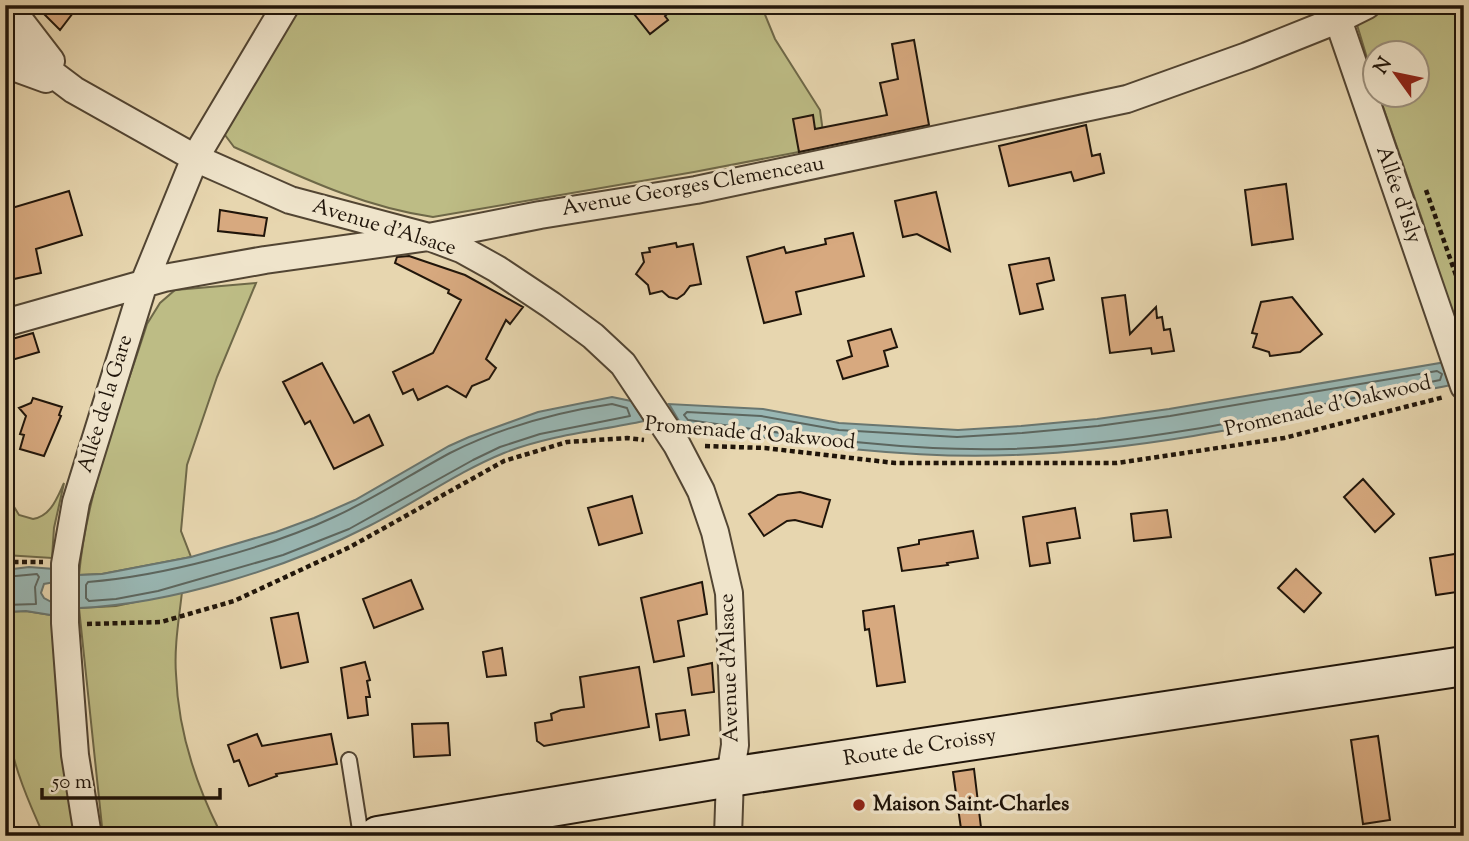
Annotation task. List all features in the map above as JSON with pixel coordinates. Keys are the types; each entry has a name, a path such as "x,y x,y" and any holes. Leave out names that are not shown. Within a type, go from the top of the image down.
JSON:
{"main road":[{"name":"Route de Croissy","path":"378,836 730,778 1464,666"}],"street":[{"name":"Avenue d'Alsace","path":"8,5 74,90"},
{"name":"Allée de la Gare","path":"88,836 75,755 65,623 65,564 76,502 144,283 195,158 286,5"},
{"name":"Avenue Georges Clemenceau","path":"5,323 144,283 265,260 429,237 540,215 696,190 1127,99 1335,13 1367,5"},
{"name":"Allée d'Isly","path":"1335,13 1457,391"},
{"name":"Avenue d'Alsace","path":"5,38 74,90 195,158 290,200 429,237 461,249 497,269 593,336 623,364 677,445 701,491 715,533 729,593 735,745 730,778 728,836"},
{"name":"Avenue d'Alsace","path":"5,64 74,90"}],"lane":[{"path":"349,760 361,836"}],"path":[{"path":"1423,184 1464,298"},
{"name":"Promenade d'Oakwood","path":"65,623 161,622 234,601 350,547 504,461 567,442 627,438 677,445 765,449 895,463 1117,463 1284,438 1457,391"},
{"path":"5,562 65,564"}],"shaded area":[{"path":"297,5 761,5 775,39 820,110 825,147 433,217 381,206 331,189 234,147 222,131"},
{"path":"1351,5 1464,5 1464,352 1384,108 1430,108 1430,38 1361,38"},
{"path":"256,283 217,377 187,465 181,531 191,557 102,574 79,575 97,479 147,324 160,303 175,290"},
{"path":"64,483 54,528 52,558 5,555 5,492 19,515 33,519 49,510"},
{"path":"182,592 176,654 180,715 189,755 202,793 219,830 227,836 103,836 79,608 116,606"},
{"path":"26,611 57,616 75,836 44,836 23,785 8,733 4,672 5,612"}],"water":[{"path":"1446,362 1451,385 1234,429 1069,452 930,455 806,444 682,426 669,404 763,409 839,423 958,430 1097,419 1169,409"},
{"path":"612,397 631,401 644,421 556,438 504,453 369,526 302,556 265,569 228,581 152,599 79,608 79,575 102,574 191,557 276,532 355,500 469,437 538,412"},
{"path":"29,567 54,569 55,582 44,584 41,593 53,603 57,616 26,611 5,612 5,570"}],"building":[{"path":"35,5 79,5 60,30"},
{"path":"627,5 677,5 665,16 668,20 650,34"},
{"path":"914,40 929,125 799,152 793,119 813,115 815,129 887,115 880,83 898,79 892,44"},
{"path":"1086,125 1092,156 1100,154 1104,173 1074,181 1071,172 1009,186 999,146"},
{"path":"1286,184 1293,239 1252,245 1245,190"},
{"path":"69,191 82,235 36,249 41,273 14,279 11,269 5,270 5,210"},
{"path":"936,192 950,251 917,234 903,237 895,201"},
{"path":"220,210 267,218 264,236 218,231"},
{"path":"853,233 864,276 796,292 801,314 764,323 747,257 784,247 786,253 826,244 825,239"},
{"path":"676,243 677,247 693,244 701,284 690,286 677,299 662,291 650,294 648,285 636,274 644,262 642,253 650,252 649,248"},
{"path":"409,256 465,275 523,307 510,324 506,320 486,359 496,368 489,379 472,386 466,397 447,386 418,400 413,389 403,394 393,372 433,353 461,300 448,293 449,290 395,263 397,257"},
{"path":"1049,258 1054,280 1037,284 1043,309 1020,314 1009,265"},
{"path":"1125,295 1130,334 1156,307 1157,318 1162,317 1164,330 1170,329 1174,351 1152,354 1151,348 1110,353 1102,298"},
{"path":"1292,297 1322,334 1300,352 1270,356 1269,352 1253,347 1257,334 1252,333 1261,302"},
{"path":"891,329 897,347 884,351 888,366 843,379 837,361 852,356 848,341"},
{"path":"33,333 39,352 5,362 5,341"},
{"path":"322,363 354,423 369,415 383,445 334,469 310,421 305,424 283,382"},
{"path":"33,398 62,407 61,416 44,456 20,449 24,435 20,434 26,416 19,408 31,403"},
{"path":"1363,479 1394,514 1375,532 1344,497"},
{"path":"800,492 830,500 822,527 795,520 787,521 764,536 749,514 778,495"},
{"path":"632,496 642,533 599,545 588,508"},
{"path":"1075,508 1080,538 1047,543 1050,563 1030,566 1023,517"},
{"path":"1167,510 1171,537 1134,541 1131,514"},
{"path":"973,531 978,558 902,571 898,548 919,544 919,540"},
{"path":"1461,553 1464,591 1436,595 1430,558"},
{"path":"1296,569 1321,593 1304,612 1278,588"},
{"path":"411,580 423,609 374,628 363,599"},
{"path":"702,582 707,614 678,621 684,656 654,662 641,598"},
{"path":"894,606 905,682 877,686 869,629 865,630 863,611"},
{"path":"298,613 308,662 281,668 271,618"},
{"path":"502,648 506,675 487,677 483,652"},
{"path":"365,662 370,680 367,681 370,697 366,697 368,715 348,718 341,668"},
{"path":"712,663 714,692 692,695 688,668"},
{"path":"639,667 649,727 544,746 537,741 535,723 552,720 551,714 561,710 584,707 580,677"},
{"path":"685,710 689,735 660,740 656,714"},
{"path":"448,723 450,755 414,757 412,724"},
{"path":"257,734 262,746 331,734 337,764 276,774 277,776 249,786 239,760 234,762 228,745"},
{"path":"1378,736 1390,820 1363,824 1351,740"},
{"path":"974,769 982,836 962,836 953,772"}],"place":[{"name":"Maison Saint-Charles","path":"859,805"}]}
